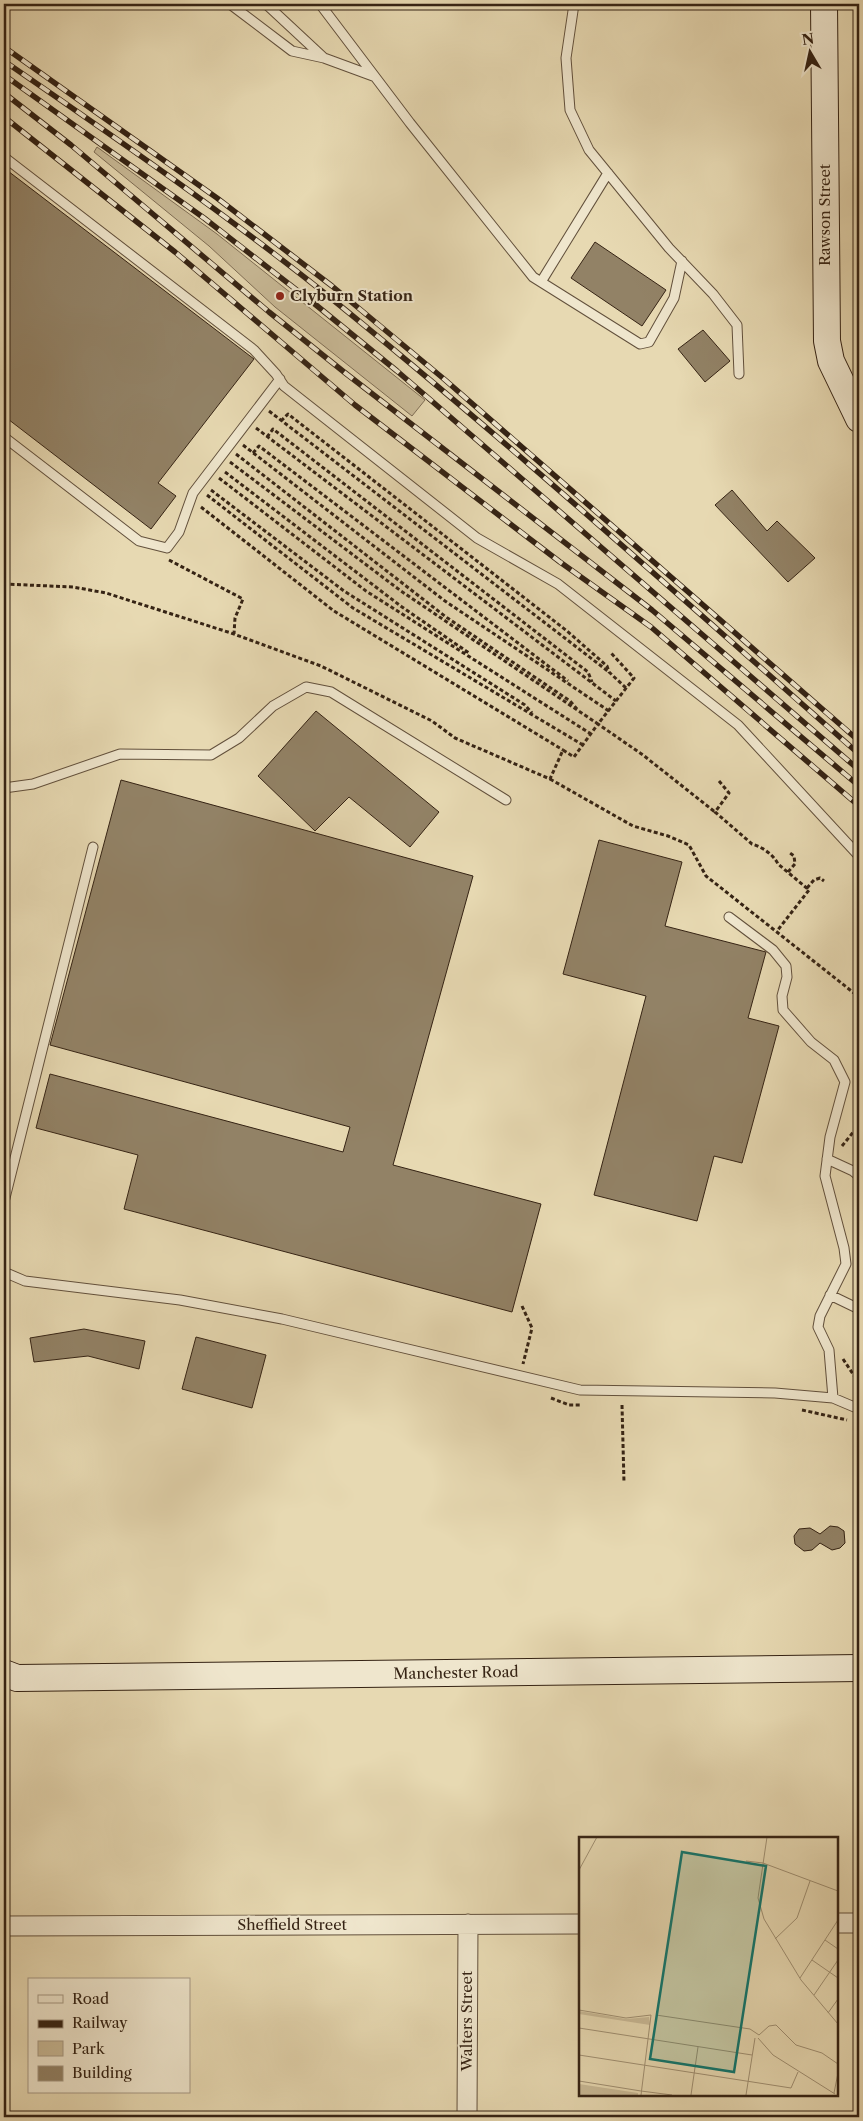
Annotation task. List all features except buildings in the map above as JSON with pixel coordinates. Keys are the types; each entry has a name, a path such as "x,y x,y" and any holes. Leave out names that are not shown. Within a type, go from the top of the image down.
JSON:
{"main road":[{"name":"Rawson Street","path":"824,4 827,341 831,361 859,419"},
{"name":"Manchester Road","path":"4,1654 8,1660 20,1668 53,1677"},
{"name":"Manchester Road","path":"4,1673 17,1678 859,1668"}],"street":[{"path":"838,1924 859,1923"},
{"name":"Walters Street","path":"467,2117 468,1924"},
{"name":"Sheffield Street","path":"4,1926 579,1924"}],"lane":[{"path":"230,4 292,51 324,58 373,76"},
{"path":"266,4 324,58"},
{"path":"320,4 373,76 533,277 640,344 649,342 674,298 682,261"},
{"path":"574,4 566,58 570,110 589,150 682,261 713,294 737,325 739,374"},
{"path":"4,158 254,350 284,386 477,538 558,584 738,725 859,856"},
{"path":"541,282 608,173"},
{"path":"4,436 139,541 167,548 179,532 191,499 199,485 280,379"},
{"path":"4,788 33,784 120,754 211,756 239,738 273,706 306,687 331,692 506,800"},
{"path":"4,1202 93,847"},
{"path":"728,917 773,950 786,966 787,977 782,996 783,1010 811,1042 834,1060 846,1082 830,1137 826,1176 844,1248 846,1264 820,1316 818,1327 829,1350 833,1398"},
{"path":"827,1159 859,1176"},
{"path":"4,1272 25,1281 180,1300 282,1319 580,1390 775,1393 833,1398 859,1409"},
{"path":"830,1295 859,1309"}],"path":[{"path":"260,405 608,672 626,688"},
{"path":"282,421 288,414 567,631 607,666 608,672"},
{"path":"248,422 616,701"},
{"path":"268,437 273,429 588,672 592,683"},
{"path":"234,438 445,601 609,711"},
{"path":"253,453 259,446 563,676 571,686"},
{"path":"291,455 296,447"},
{"path":"225,452 248,464 272,481 446,617 570,701 581,713"},
{"path":"225,452 243,471 401,591 643,755 752,844 759,846 776,859 778,864 807,888"},
{"path":"243,471 248,464"},
{"path":"212,467 491,670"},
{"path":"212,467 366,590 591,734"},
{"path":"266,488 272,481"},
{"path":"199,485 222,498 344,590 525,706 537,717"},
{"path":"199,485 240,521 353,608 583,745"},
{"path":"218,503 222,498"},
{"path":"191,499 334,611 574,757 634,678 611,653"},
{"path":"240,521 244,515"},
{"path":"156,545 159,555 243,599 234,618 234,634"},
{"path":"4,584 73,587 106,593 160,608 320,666 432,721 454,738 550,779 633,826 668,836 689,845 706,876 777,930 859,997"},
{"path":"550,779 563,750"},
{"path":"715,812 729,793 719,781"},
{"path":"788,872 795,864 794,856 790,852"},
{"path":"777,930 809,890 807,888 814,880 820,878 824,881"},
{"path":"840,1352 859,1384"},
{"path":"853,1374 859,1376"},
{"path":"799,1409 850,1420"},
{"path":"624,1417 624,1483"}],"green space":[{"path":"97,147 217,234 425,400 412,416 275,307 209,246 94,152"}],"railway":[{"path":"4,47 217,198 332,286 444,379 859,741"},
{"path":"4,61 208,204 327,295 529,464 859,754"},
{"path":"4,75 204,218 316,305 397,371 859,770"},
{"path":"4,93 71,145 269,312 344,372 652,610 859,786"},
{"path":"4,117 175,252 355,405 560,562 651,627 859,806"}],"place":[{"name":"Clyburn Station","path":"280,296"}]}
